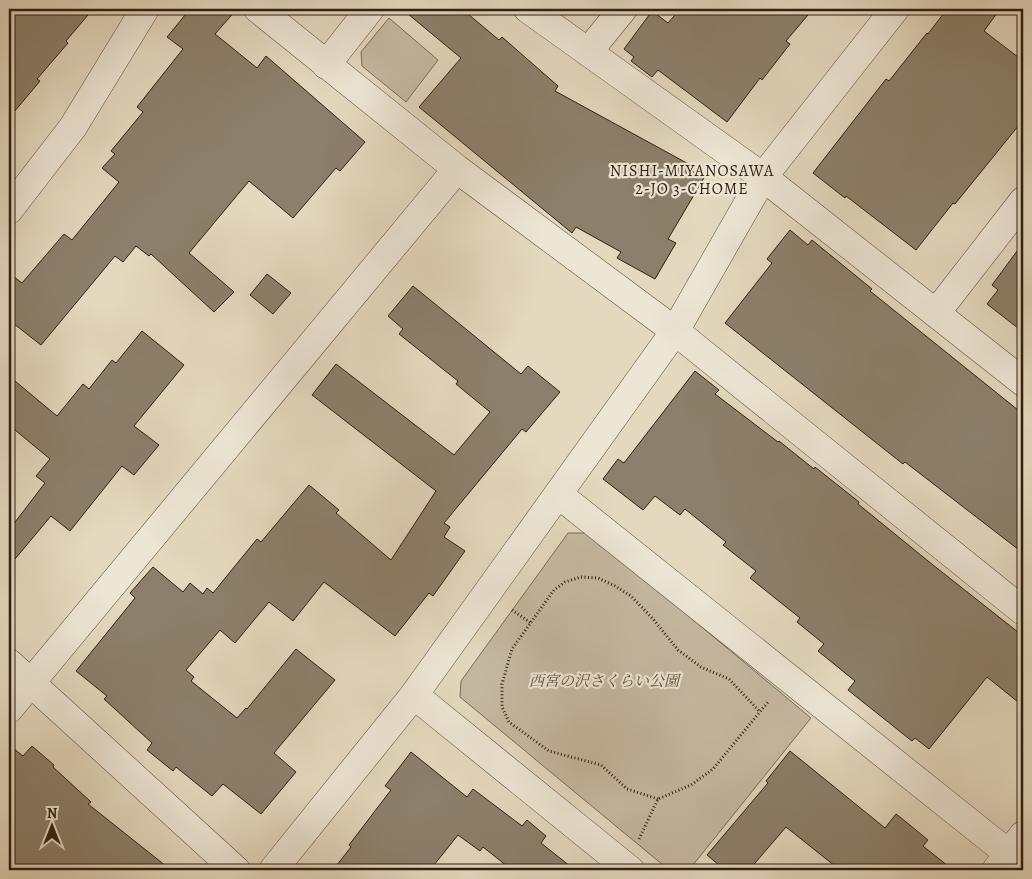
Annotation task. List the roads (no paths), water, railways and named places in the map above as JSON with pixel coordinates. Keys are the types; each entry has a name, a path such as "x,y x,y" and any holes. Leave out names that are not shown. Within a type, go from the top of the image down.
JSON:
{"street":[{"path":"9,210 73,127 145,9"},
{"path":"258,9 458,169 675,331 1023,611"},
{"path":"326,65 370,9"},
{"path":"528,9 763,176 1023,382"},
{"path":"588,52 623,9"},
{"path":"273,870 414,695 675,331 763,176 895,9"},
{"path":"9,709 458,169"},
{"path":"936,313 1023,201"},
{"path":"558,494 1009,853"},
{"path":"9,663 236,870"},
{"path":"414,695 630,870"}],"district":[{"name":"NISHI-MIYANOSAWA 2-JO 3-CHOME","path":"692,180"}],"park label":[{"name":"西宮の沢さくらい公園","path":"604,681"}]}
